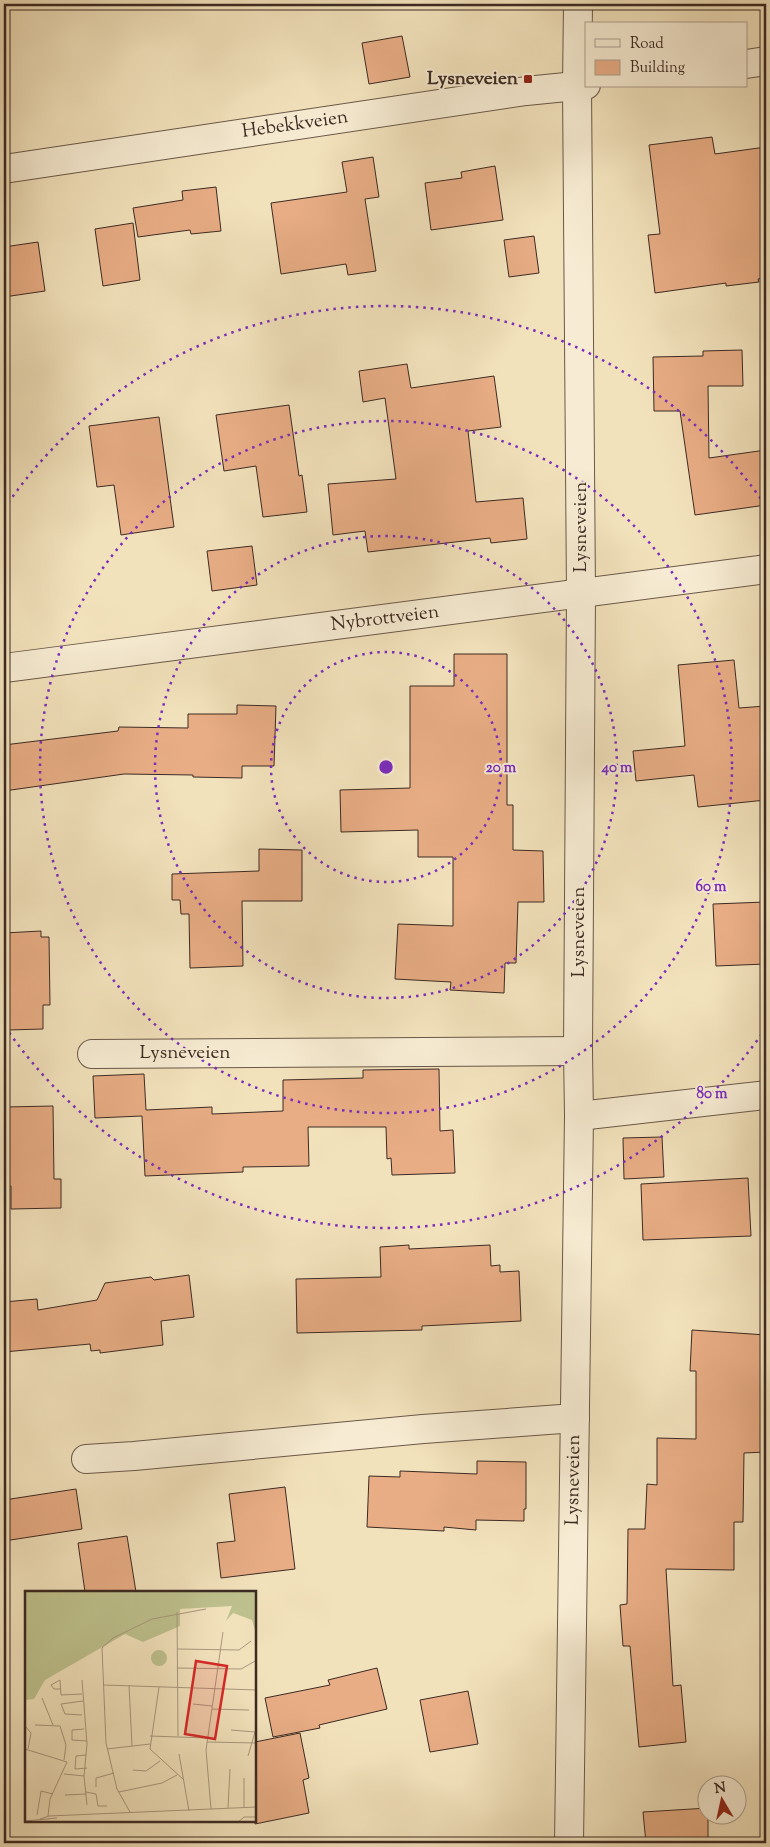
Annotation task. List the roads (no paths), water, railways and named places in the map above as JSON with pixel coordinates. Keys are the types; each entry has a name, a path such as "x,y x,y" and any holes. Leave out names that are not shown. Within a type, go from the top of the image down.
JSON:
{"street":[{"name":"Lysneveien","path":"564,1842 575,1418 579,1116 582,85 578,4"},
{"path":"748,64 766,61"},
{"name":"Hebekkveien","path":"4,168 526,91 582,85"},
{"name":"Nybrottveien","path":"4,668 766,569"},
{"name":"Lysneveien","path":"92,1054 578,1050"},
{"path":"579,1116 766,1095"},
{"path":"86,1459 423,1429 575,1418"}],"place":[{"name":"Lysneveien","path":"528,79"}]}
